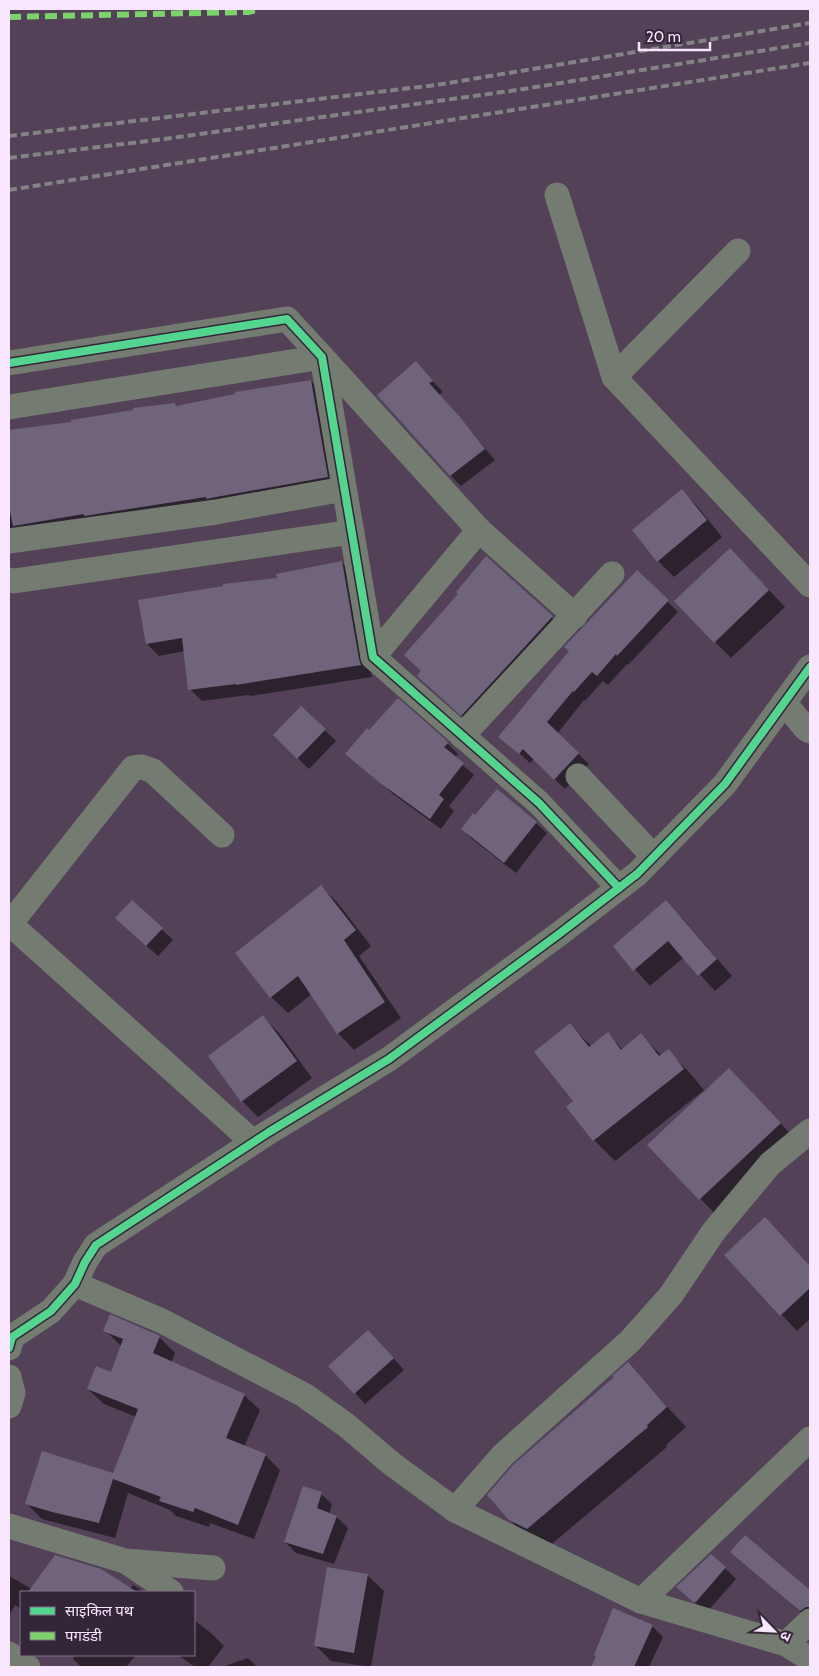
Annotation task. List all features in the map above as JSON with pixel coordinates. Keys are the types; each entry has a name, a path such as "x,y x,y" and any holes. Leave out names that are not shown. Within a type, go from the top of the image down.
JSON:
{"street":[{"path":"557,195 614,377 810,585"},
{"path":"614,377 738,250"},
{"path":"9,364 287,318 479,530 575,616"},
{"path":"9,407 322,357"},
{"path":"322,357 373,657 539,803 619,888"},
{"path":"9,541 216,512 344,489"},
{"path":"373,657 479,530"},
{"path":"9,580 14,581 352,532"},
{"path":"462,736 612,574"},
{"path":"9,1348 12,1337 51,1311 75,1284 85,1262 96,1245 253,1142 389,1059 637,874 725,784 810,667"},
{"path":"784,702 805,728 810,731"},
{"path":"222,835 153,771 142,767 133,768 10,924 253,1142"},
{"path":"578,776 654,856"},
{"path":"455,1510 502,1455 630,1340 671,1295 714,1231 770,1164 810,1131"},
{"path":"75,1284 162,1321 304,1395 346,1425 392,1464 455,1510 641,1601 786,1644 810,1659"},
{"path":"9,1377 13,1393 9,1406"},
{"path":"641,1601 810,1440"},
{"path":"9,1526 125,1561 213,1568"},
{"path":"125,1561 170,1591"},
{"path":"786,1644 810,1621"},
{"path":"9,1654 28,1667"}],"building":[{"path":"416,361 433,381 429,383 460,417 485,449 450,476 377,395"},
{"path":"311,380 328,477 206,499 206,497 84,516 84,514 13,526 9,507 9,430 71,422 71,420 133,410 133,408 175,403 176,406 235,394 235,392"},
{"path":"682,489 707,520 657,562 632,530"},
{"path":"730,548 769,590 714,643 674,601"},
{"path":"486,556 553,616 461,716 417,676 421,671 404,655 458,594 456,592"},
{"path":"342,561 361,665 236,685 188,690 182,638 146,644 138,600 223,586 223,584 277,578 276,574"},
{"path":"637,570 669,600 597,676 592,672 573,691 547,722 579,753 554,780 523,749 519,754 498,737 569,651 564,647"},
{"path":"398,698 445,739 448,743 444,747 464,763 439,795 444,799 430,819 380,783 345,754 367,728 369,730"},
{"path":"301,706 326,729 297,759 273,735"},
{"path":"497,789 537,822 504,863 461,829 473,813 475,815"},
{"path":"321,885 356,930 344,940 385,1002 337,1034 298,976 270,998 235,953"},
{"path":"132,900 163,928 146,946 115,918"},
{"path":"666,900 717,959 698,976 668,941 633,971 613,946"},
{"path":"263,1015 297,1061 241,1102 208,1056"},
{"path":"570,1023 589,1047 608,1032 621,1050 641,1033 659,1056 669,1049 684,1069 593,1141 566,1107 573,1101 534,1052"},
{"path":"729,1068 781,1123 699,1200 647,1145"},
{"path":"765,1217 810,1266 810,1288 780,1316 724,1255"},
{"path":"110,1314 160,1336 153,1353 245,1394 226,1438 266,1454 238,1525 195,1508 193,1512 159,1501 161,1497 113,1479 99,1523 25,1504 42,1451 113,1473 138,1409 87,1389 96,1366 111,1372 123,1339 103,1331"},
{"path":"368,1330 394,1358 354,1394 328,1366"},
{"path":"628,1362 667,1407 647,1425 648,1427 527,1529 509,1520 487,1495 513,1465 614,1377 612,1376"},
{"path":"303,1486 322,1492 317,1508 337,1516 323,1554 284,1542"},
{"path":"745,1535 810,1590 810,1607 800,1611 730,1552"},
{"path":"711,1554 726,1567 696,1602 693,1602 676,1587"},
{"path":"55,1555 101,1569 135,1591 29,1591"},
{"path":"327,1567 368,1574 354,1653 314,1646"},
{"path":"613,1608 653,1625 634,1667 591,1667 596,1656 594,1655"}],"railway":[{"path":"9,136 436,85 810,23"},
{"path":"9,158 164,139 517,90 810,43"},
{"path":"9,190 810,63"}],"marked path":[{"path":"9,17 248,12 260,9"}],"cycle path":[{"path":"9,363 287,319 322,357 373,657 539,803 619,888"},
{"path":"9,1348 12,1337 51,1311 75,1284 85,1262 96,1245 269,1132 389,1059 637,874 725,784 810,667"}]}
